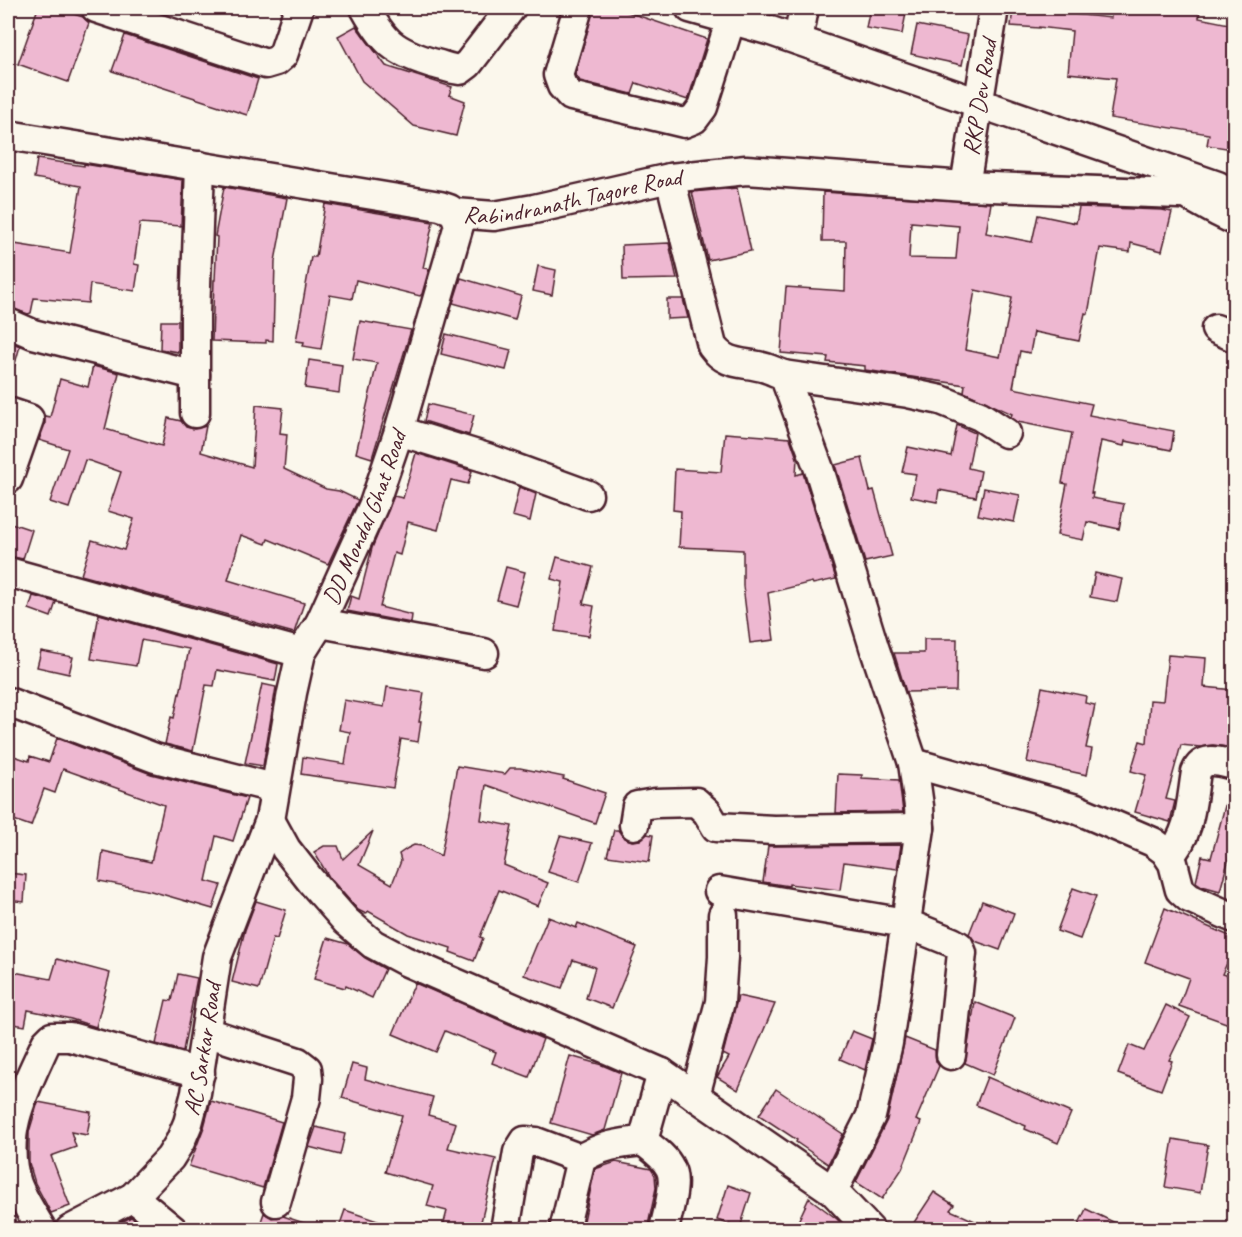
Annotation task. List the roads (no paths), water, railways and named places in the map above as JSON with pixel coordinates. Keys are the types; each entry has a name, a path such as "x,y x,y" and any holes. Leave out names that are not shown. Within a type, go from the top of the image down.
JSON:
{"street":[{"path":"101,8 266,64 276,61 283,55 299,8"},
{"path":"365,8 379,32 396,48 420,59 460,70 474,57 511,8"},
{"path":"578,8 558,75 562,86 571,96 684,123 694,119 704,107 731,19"},
{"path":"690,8 798,40 1234,194"},
{"path":"798,40 804,8"},
{"name":"RKP Dev Road","path":"965,186 994,8"},
{"name":"Rabindranath Tagore Road","path":"8,135 440,206 455,213 495,216 534,210 670,178 715,172 769,171 965,186 1234,194"},
{"path":"195,413 200,166"},
{"path":"670,178 712,346 719,355 728,361 765,368 784,375 941,400 980,416 1006,433"},
{"path":"1187,194 1234,220"},
{"name":"DD Mondal Ghat Road","path":"270,820 274,788 301,653 320,623 374,504 399,431 459,225 455,213"},
{"path":"8,323 33,334 195,375"},
{"path":"784,375 819,469 874,647 913,763 920,828 893,1016 871,1116 833,1191"},
{"path":"8,412 29,419 8,479"},
{"path":"399,431 487,458 588,495"},
{"path":"8,572 301,653"},
{"path":"320,623 484,653"},
{"path":"8,702 155,758 274,788"},
{"path":"1169,856 1178,847 1186,833 1198,766 1203,762 1213,760 1234,765"},
{"path":"913,763 1076,809 1153,843 1169,856 1180,890 1189,898 1234,918"},
{"path":"634,825 637,806 696,802 707,812 716,827 774,830 920,828"},
{"path":"270,820 286,849 310,881 346,921 373,944 405,961 662,1073 833,1191 870,1230"},
{"name":"AC Sarkar Road","path":"70,1230 133,1197 170,1158 180,1142 188,1123 200,1073 217,957 270,820"},
{"path":"695,1096 720,1002 723,957 721,903 905,923 959,946 962,953 951,1054"},
{"path":"206,1032 298,1062 307,1069 306,1098 276,1202"},
{"path":"42,1230 16,1184 10,1159 9,1132 16,1108 46,1043 52,1037 70,1037 200,1073"},
{"path":"643,1141 662,1073"},
{"path":"505,1230 519,1152 525,1141 536,1142 581,1159"},
{"path":"564,1230 581,1159 595,1150 621,1143 643,1141 661,1156 672,1170 672,1192 664,1230"},
{"path":"133,1197 173,1230"}]}
